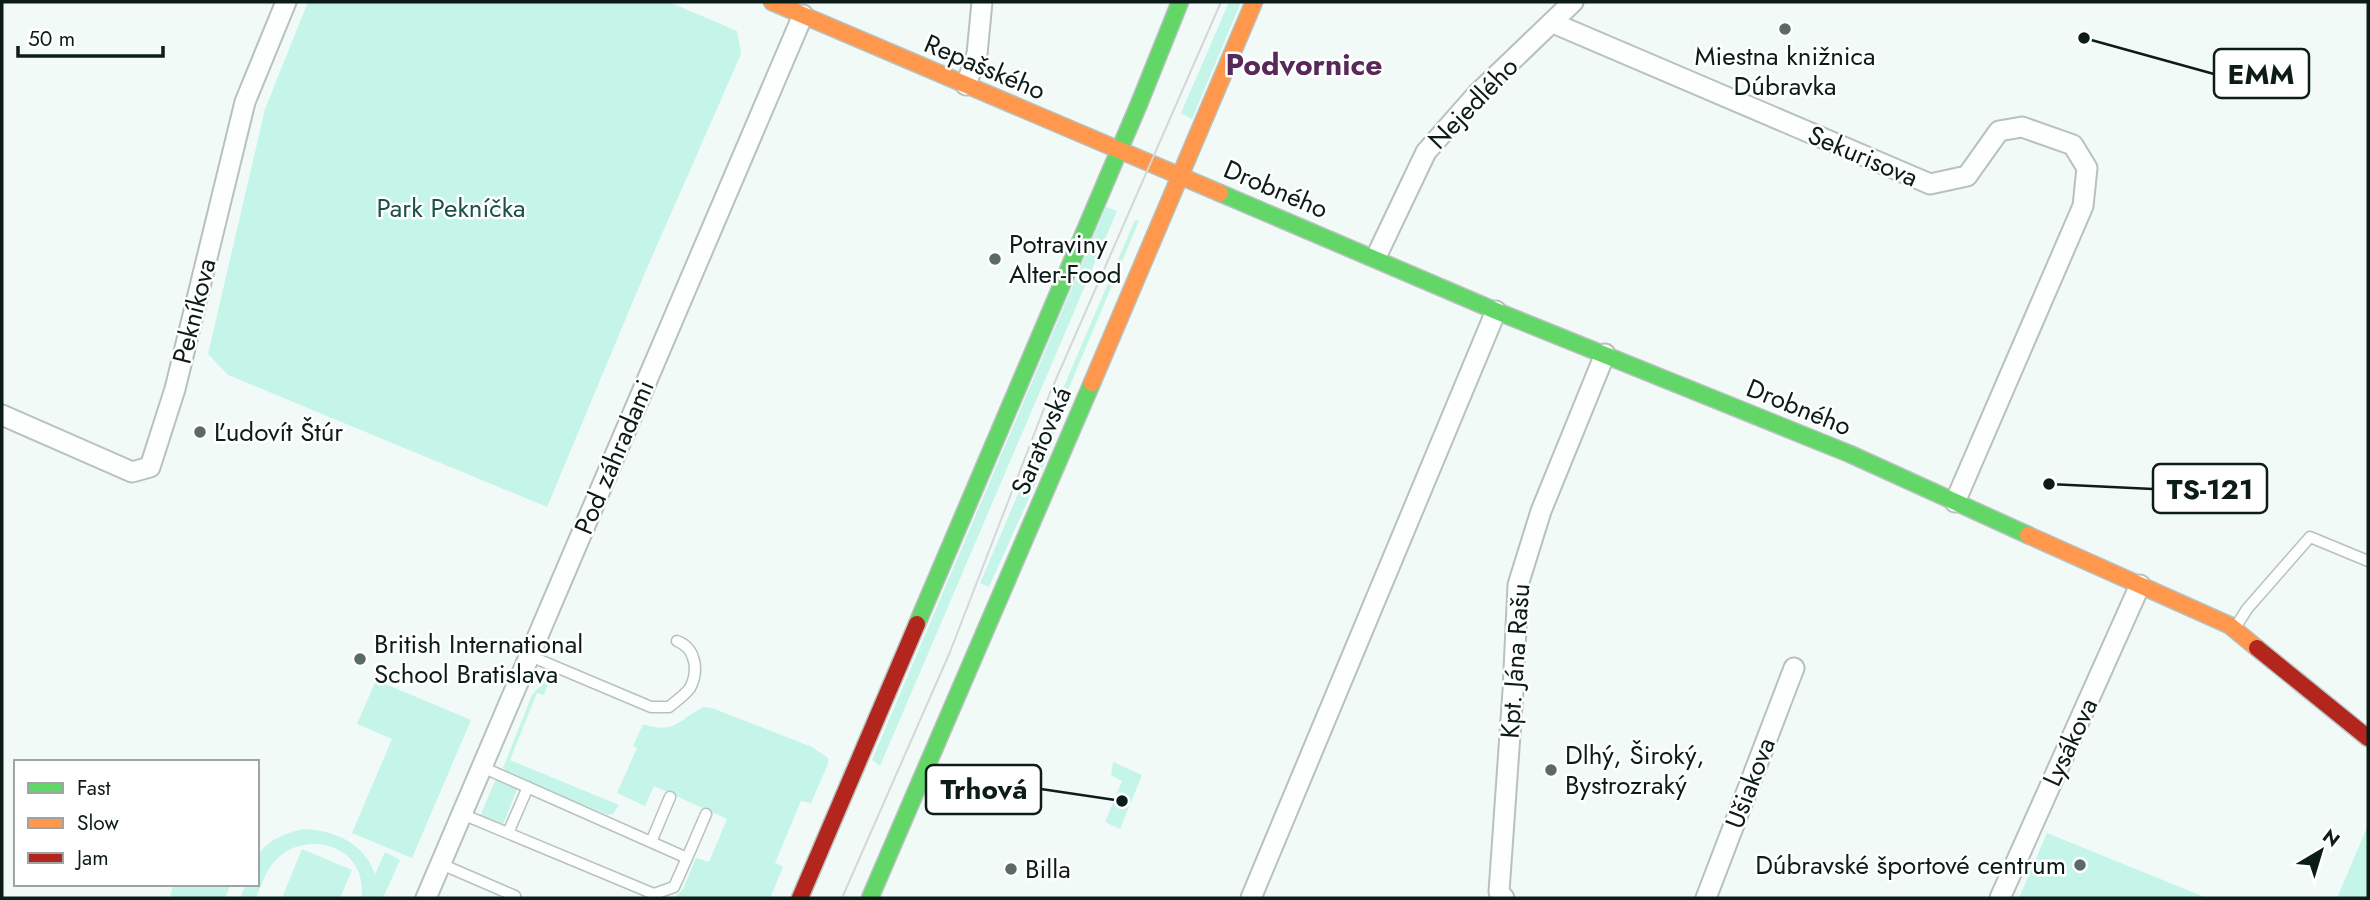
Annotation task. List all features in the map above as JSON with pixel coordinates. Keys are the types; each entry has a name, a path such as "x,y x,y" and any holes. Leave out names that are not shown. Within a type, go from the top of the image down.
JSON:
{"main road":[{"name":"Repašského","path":"772,2 1180,176"},
{"name":"Saratovská","path":"800,898 1180,2"},
{"name":"Saratovská","path":"870,898 1068,442 1254,2"},
{"name":"Drobného","path":"1180,176 1376,257 1496,311 1850,454 2234,629 2368,738"}],"street":[{"name":"Pekníkova","path":"2,415 132,472 150,467 175,389 245,102 286,2"},
{"path":"966,85 978,54 982,2"},
{"name":"Nejedlého","path":"1376,257 1426,152 1477,94 1573,2"},
{"name":"Pod záhradami","path":"426,898 803,15"},
{"name":"Sekurisova","path":"1553,23 1930,184 1967,176 1999,131 2022,127 2073,145 2087,168 2083,206 1955,502"},
{"path":"1251,898 1496,311"},
{"name":"Kpt. Jána Rašu","path":"1504,898 1499,892 1518,585 1541,511 1605,354"},
{"name":"Lysákova","path":"2000,898 2140,585"},
{"name":"Ušiakova","path":"1706,898 1794,668"}],"lane":[{"path":"2234,629 2247,609 2310,537 2368,561"},
{"path":"530,656 651,707 669,707 688,690 695,675 695,658 685,644 677,640"},
{"path":"482,767 687,858"},
{"path":"508,833 528,787"},
{"path":"652,842 670,797"},
{"path":"462,814 654,894 674,887 706,814"},
{"path":"441,864 515,896"}],"green space":[{"name":"Park Pekníčka","path":"308,2 669,2 737,31 741,54 644,275 547,507 228,375 208,354 265,109"},
{"path":"1229,2 1241,2 1192,119 1181,113"},
{"path":"1106,207 1117,211 880,766 872,760"},
{"path":"1135,220 1139,221 1063,402 1048,456 989,587 980,583"},
{"path":"376,680 471,720 412,858 352,833 392,739 357,724"},
{"path":"548,683 544,695 537,693 510,760 619,805 613,814 608,815 512,776 503,768 532,695 542,684"},
{"path":"704,707 812,747 828,758 828,764 811,803 801,801 775,863 783,867 770,898 674,898 683,889 696,858 709,862 727,819 654,786 645,806 617,793 637,748 633,746 643,724 670,727"},
{"path":"1113,762 1142,775 1120,829 1105,822 1122,781 1111,775"},
{"path":"496,779 517,789 503,825 480,816"},
{"path":"2368,825 2368,898 2337,898"},
{"path":"316,830 348,841 364,854 375,874 385,852 400,860 383,898 362,898 360,878 352,861 334,848 312,844 289,850 275,860 265,875 256,898 240,898 245,886 259,886 260,853 270,843 291,832"},
{"name":"Dúbravské športové centrum","path":"2047,833 2207,898 2019,898"},
{"path":"302,849 352,870 340,898 282,898"},
{"path":"173,886 230,886 225,898 176,898 170,895"}],"tram line":[{"path":"842,898 950,652 1050,393 1221,2"}],"traffic: fast":[{"path":"917,624 1180,2"},
{"path":"1220,193 1496,311 1850,454 2028,535"},
{"path":"870,898 1092,383"}],"traffic: slow":[{"path":"772,2 1220,193"},
{"path":"1092,383 1254,2"},
{"path":"2028,535 2229,625 2257,648"}],"traffic: jam":[{"path":"800,898 917,624"},
{"path":"2257,648 2368,738"}],"place":[{"name":"Miestna knižnica Dúbravka","path":"1785,29"},
{"name":"EMM","path":"2084,38"},
{"name":"Potraviny Alter-Food","path":"995,259"},
{"name":"Ľudovít Štúr","path":"200,432"},
{"name":"TS-121","path":"2049,484"},
{"name":"British International School Bratislava","path":"360,659"},
{"name":"Dlhý, Široký, Bystrozraký","path":"1551,770"},
{"name":"Trhová","path":"1122,801"},
{"name":"Dúbravské športové centrum","path":"2080,865"},
{"name":"Billa","path":"1011,869"}],"district":[{"name":"Podvornice","path":"1304,65"}]}
